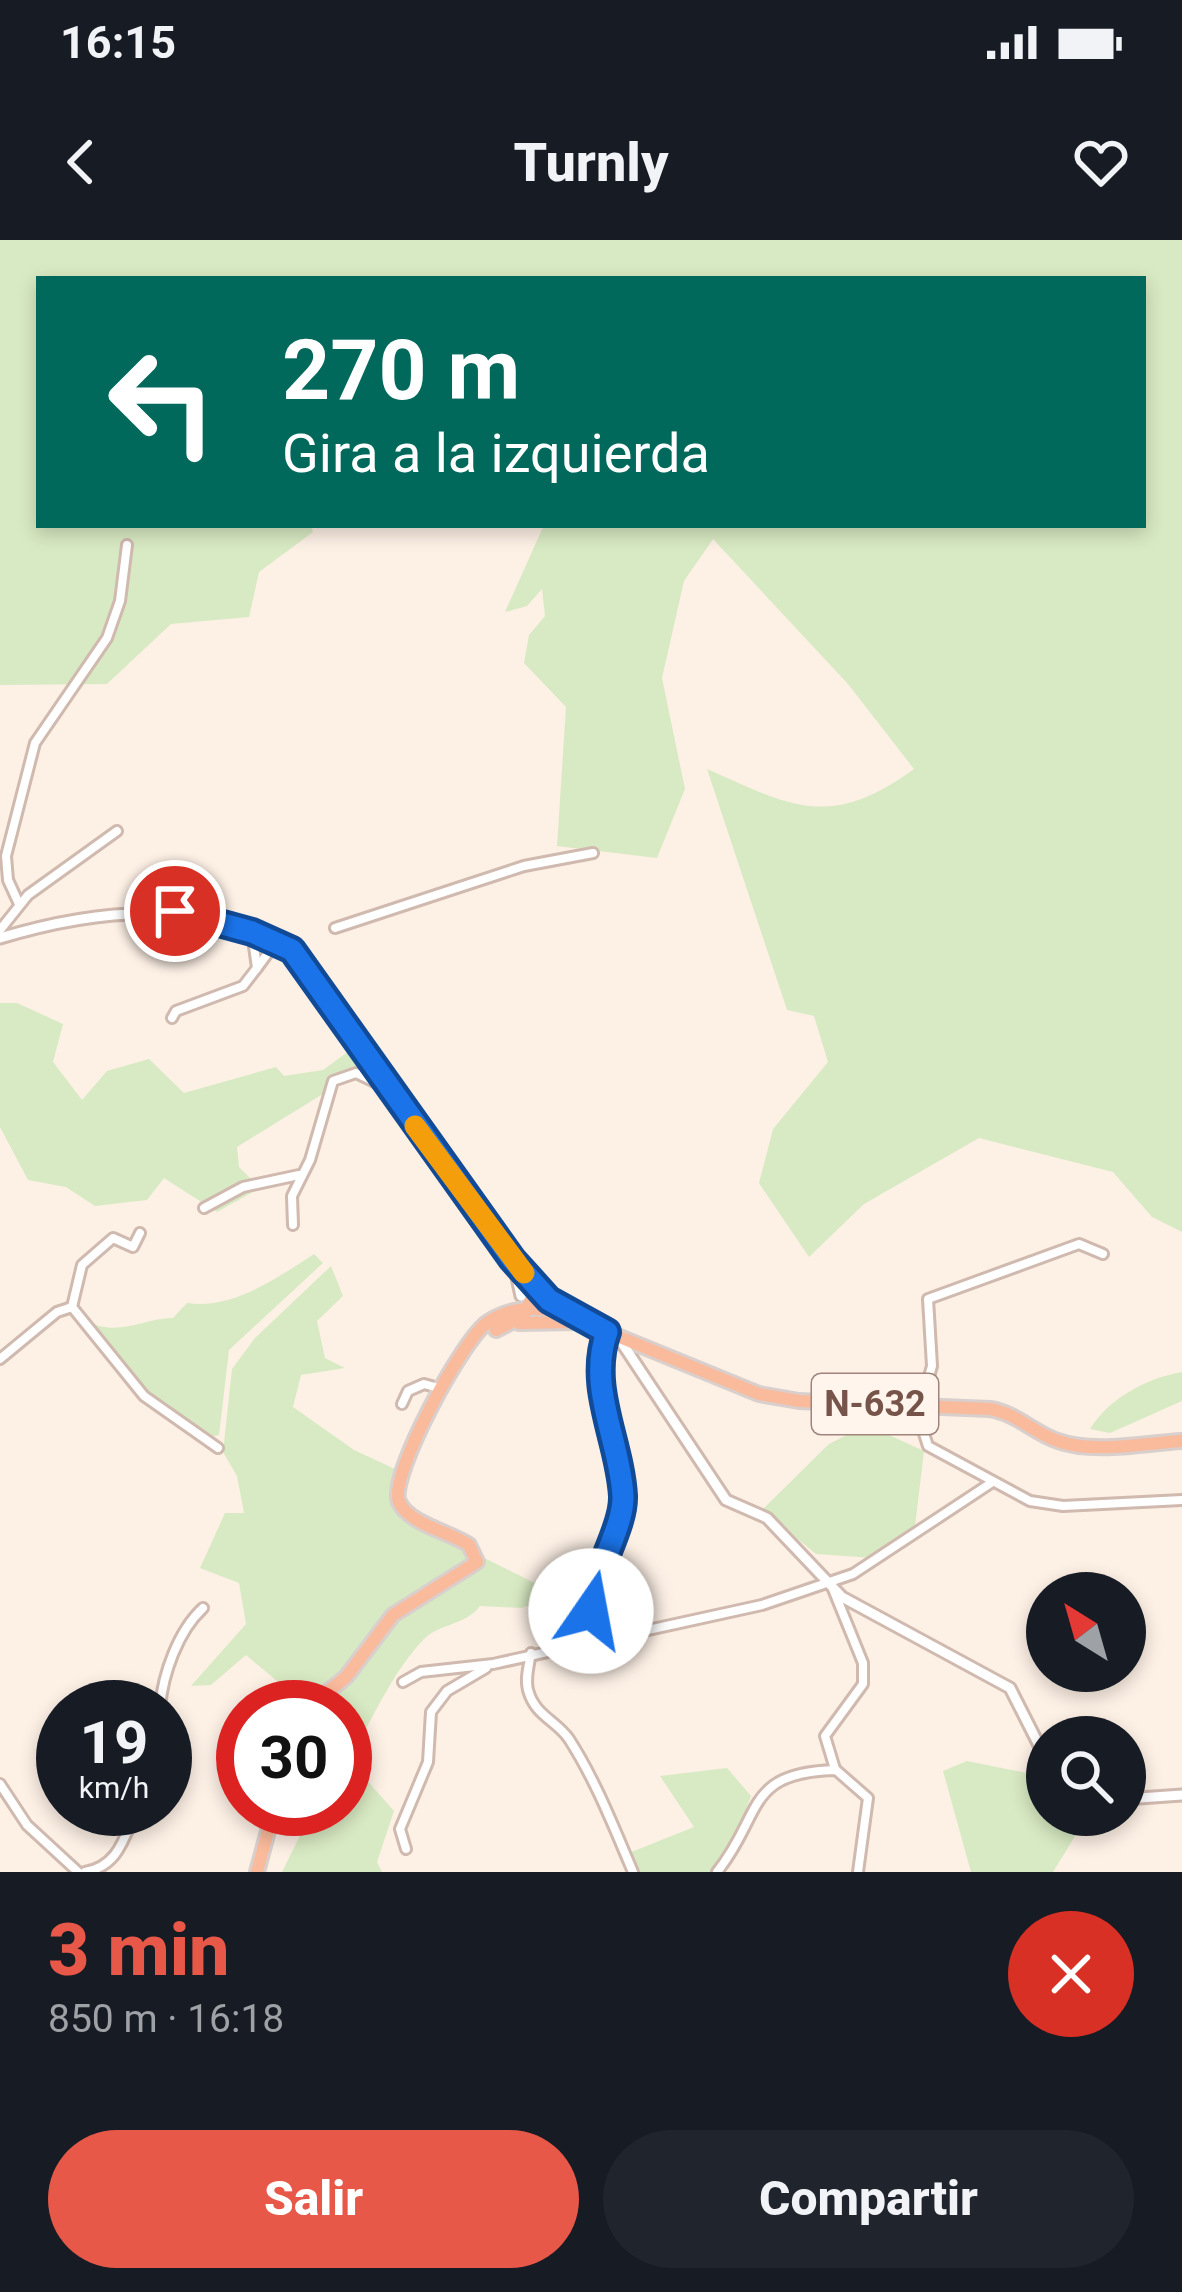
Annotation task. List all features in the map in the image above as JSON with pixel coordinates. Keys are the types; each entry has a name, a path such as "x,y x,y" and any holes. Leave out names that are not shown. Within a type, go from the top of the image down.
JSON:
{"highway":[{"path":"496,1330 531,1308 537,1288 566,1313"},
{"path":"506,1313 520,1296 548,1319"},
{"name":"N-632","path":"342,1680 393,1615 470,1571 476,1562 469,1545 407,1514 397,1495 400,1472 464,1350 479,1329 506,1313 531,1308 566,1313 777,1398 1001,1410 1052,1439 1078,1445 1182,1441"},
{"name":"N-632","path":"464,1350 496,1330 548,1319 583,1322"},
{"path":"257,1872 267,1836"}],"street":[{"path":"19,904 8,880 6,856 35,743 107,638 120,601 127,544"},
{"path":"0,934 19,904 117,831"},
{"path":"334,928 524,866 593,853"},
{"path":"0,934 175,911 277,941 303,962 389,1089 537,1288"},
{"path":"252,932 257,968"},
{"path":"172,1018 176,1011 243,986 277,941"},
{"path":"293,1225 290,1207 333,1082 356,1073 389,1089"},
{"path":"204,1208 243,1187 300,1175"},
{"path":"72,1306 82,1265 112,1238 133,1247 140,1233"},
{"path":"1103,1254 1079,1244 928,1299 932,1366 920,1406 928,1446 1030,1501 1063,1506 1182,1499"},
{"path":"512,1259 520,1296"},
{"path":"0,1359 57,1312 72,1306"},
{"path":"72,1306 144,1396 218,1448"},
{"path":"613,1335 726,1499 767,1518 851,1603 1010,1688 1026,1720"},
{"path":"590,1640 593,1580 623,1500 598,1378 613,1335"},
{"path":"402,1404 408,1391 424,1384 442,1389"},
{"path":"403,1682 421,1672 493,1664 590,1640 681,1625 830,1582 880,1558 991,1483"},
{"path":"830,1582 863,1663 856,1699 825,1736 836,1770 868,1798 858,1872"},
{"path":"168,1680 189,1623 203,1608"},
{"path":"531,1653 528,1692 540,1716 568,1738 614,1820 617,1845 633,1872"},
{"path":"406,1849 400,1828 428,1762 431,1712 447,1691 493,1664"},
{"path":"717,1872 758,1795 784,1775 836,1770"},
{"path":"0,1784 26,1825 81,1872 98,1870 117,1855"},
{"path":"1146,1798 1182,1795"},
{"path":"112,1872 125,1836"}],"green space":[{"path":"0,240 1182,240 1182,1232 1152,1217 1113,1172 979,1138 864,1204 809,1257 759,1183 773,1129 828,1062 814,1016 787,1010 707,769 788,802 834,806 885,788 914,769 848,684 713,539 684,581 662,678 685,789 657,858 557,846 566,707 524,663 529,635 545,616 542,589 527,606 505,612 543,528 1146,528 1146,276 36,276 36,528 312,528 313,532 259,572 249,617 171,624 107,684 0,685"},
{"path":"0,1003 17,1003 63,1024 53,1062 82,1100 107,1071 149,1059 184,1093 276,1067 284,1076 323,1070 353,1048 377,1083 347,1079 237,1147 239,1167 260,1188 217,1212 164,1178 147,1200 95,1206 66,1187 28,1180 0,1127"},
{"path":"314,1254 323,1263 229,1350 219,1435 205,1438 145,1394 89,1322 111,1328 173,1318 187,1303 237,1297"},
{"path":"331,1266 343,1296 317,1321 325,1358 345,1368 301,1375 293,1407 354,1450 395,1469 391,1496 408,1520 561,1596 521,1608 480,1606 437,1630 413,1651 372,1718 372,1680 276,1680 246,1655 211,1685 192,1686 246,1624 239,1583 200,1568 225,1513 244,1513 237,1476 223,1452 232,1369 255,1338"},
{"path":"1182,1372 1182,1401 1110,1433 1090,1429 1130,1391"},
{"path":"857,1430 880,1431 924,1451 915,1526 873,1558 816,1554 762,1510 829,1444"},
{"path":"967,1761 1026,1773 1026,1836 1075,1836 1053,1872 971,1872 943,1771"},
{"path":"727,1768 751,1796 734,1841 711,1872 639,1872 629,1853 694,1827 660,1776"},
{"path":"372,1786 394,1811 377,1862 382,1872 282,1872 300,1836 372,1836"}],"slow traffic":[{"path":"415,1126 524,1273"}],"route":[{"path":"175,911 252,932 292,950 512,1259 549,1300 607,1332 598,1378 623,1500 593,1580 591,1611"}]}
